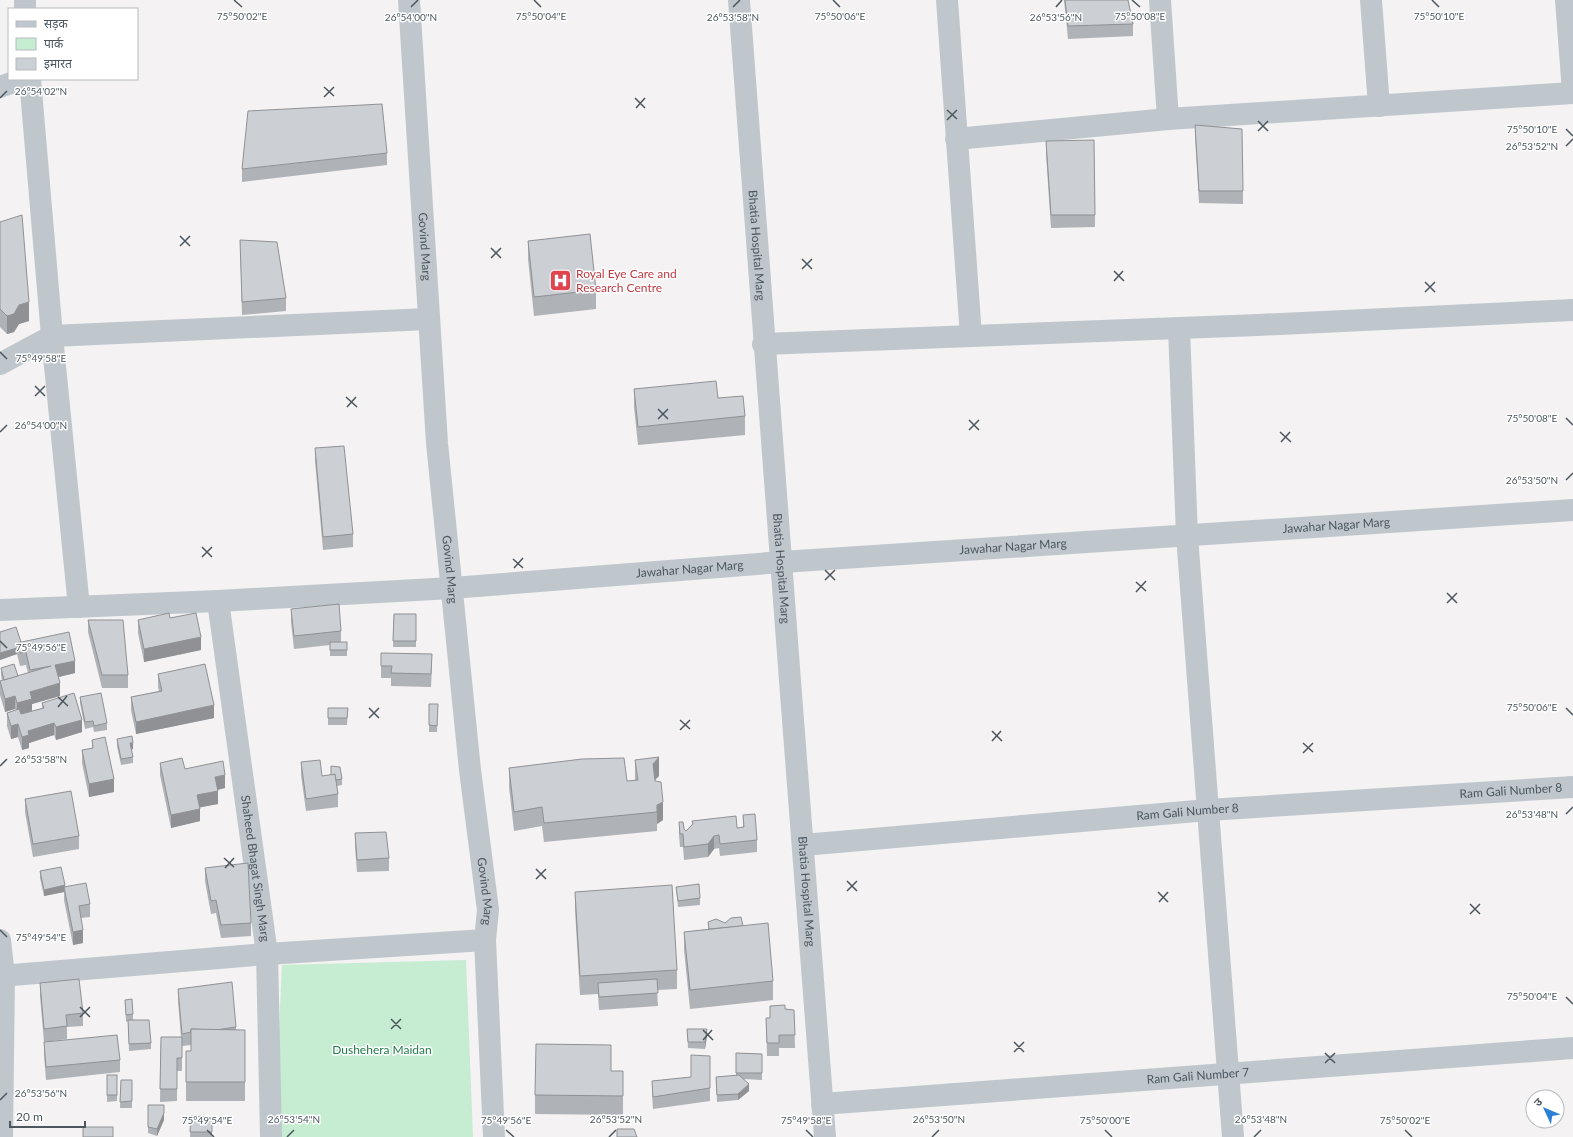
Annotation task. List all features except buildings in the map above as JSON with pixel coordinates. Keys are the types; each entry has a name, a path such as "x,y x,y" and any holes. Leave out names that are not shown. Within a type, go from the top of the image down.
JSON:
{"street":[{"name":"Govind Marg","path":"409,0 437,443 470,770 488,910 485,940 494,1137"},
{"name":"Bhatia Hospital Marg","path":"739,0 763,344 782,562 825,1137"},
{"path":"947,0 971,336"},
{"path":"1160,0 1168,119"},
{"path":"1371,0 1379,106"},
{"path":"956,139 1168,119 1573,92 1566,0"},
{"path":"0,87 19,80"},
{"path":"30,80 52,336 79,607"},
{"path":"763,344 1179,328 1573,310"},
{"path":"0,364 52,336 428,319"},
{"path":"1179,328 1187,536 1233,1137"},
{"name":"Jawahar Nagar Marg","path":"0,610 218,601 452,588 782,562 1573,510"},
{"name":"Shaheed Bhagat Singh Marg","path":"218,601 267,954 271,1137"},
{"name":"Ram Gali Number 8","path":"803,845 1208,810 1573,787"},
{"path":"0,940 2,976 2,1137"},
{"path":"2,976 267,954 485,940"},
{"name":"Ram Gali Number 7","path":"822,1104 1573,1048"}],"green space":[{"name":"Dushehera Maidan","path":"466,960 473,1137 274,1137 282,965"}],"place":[{"name":"Royal Eye Care and Research Centre","path":"561,281"}]}
